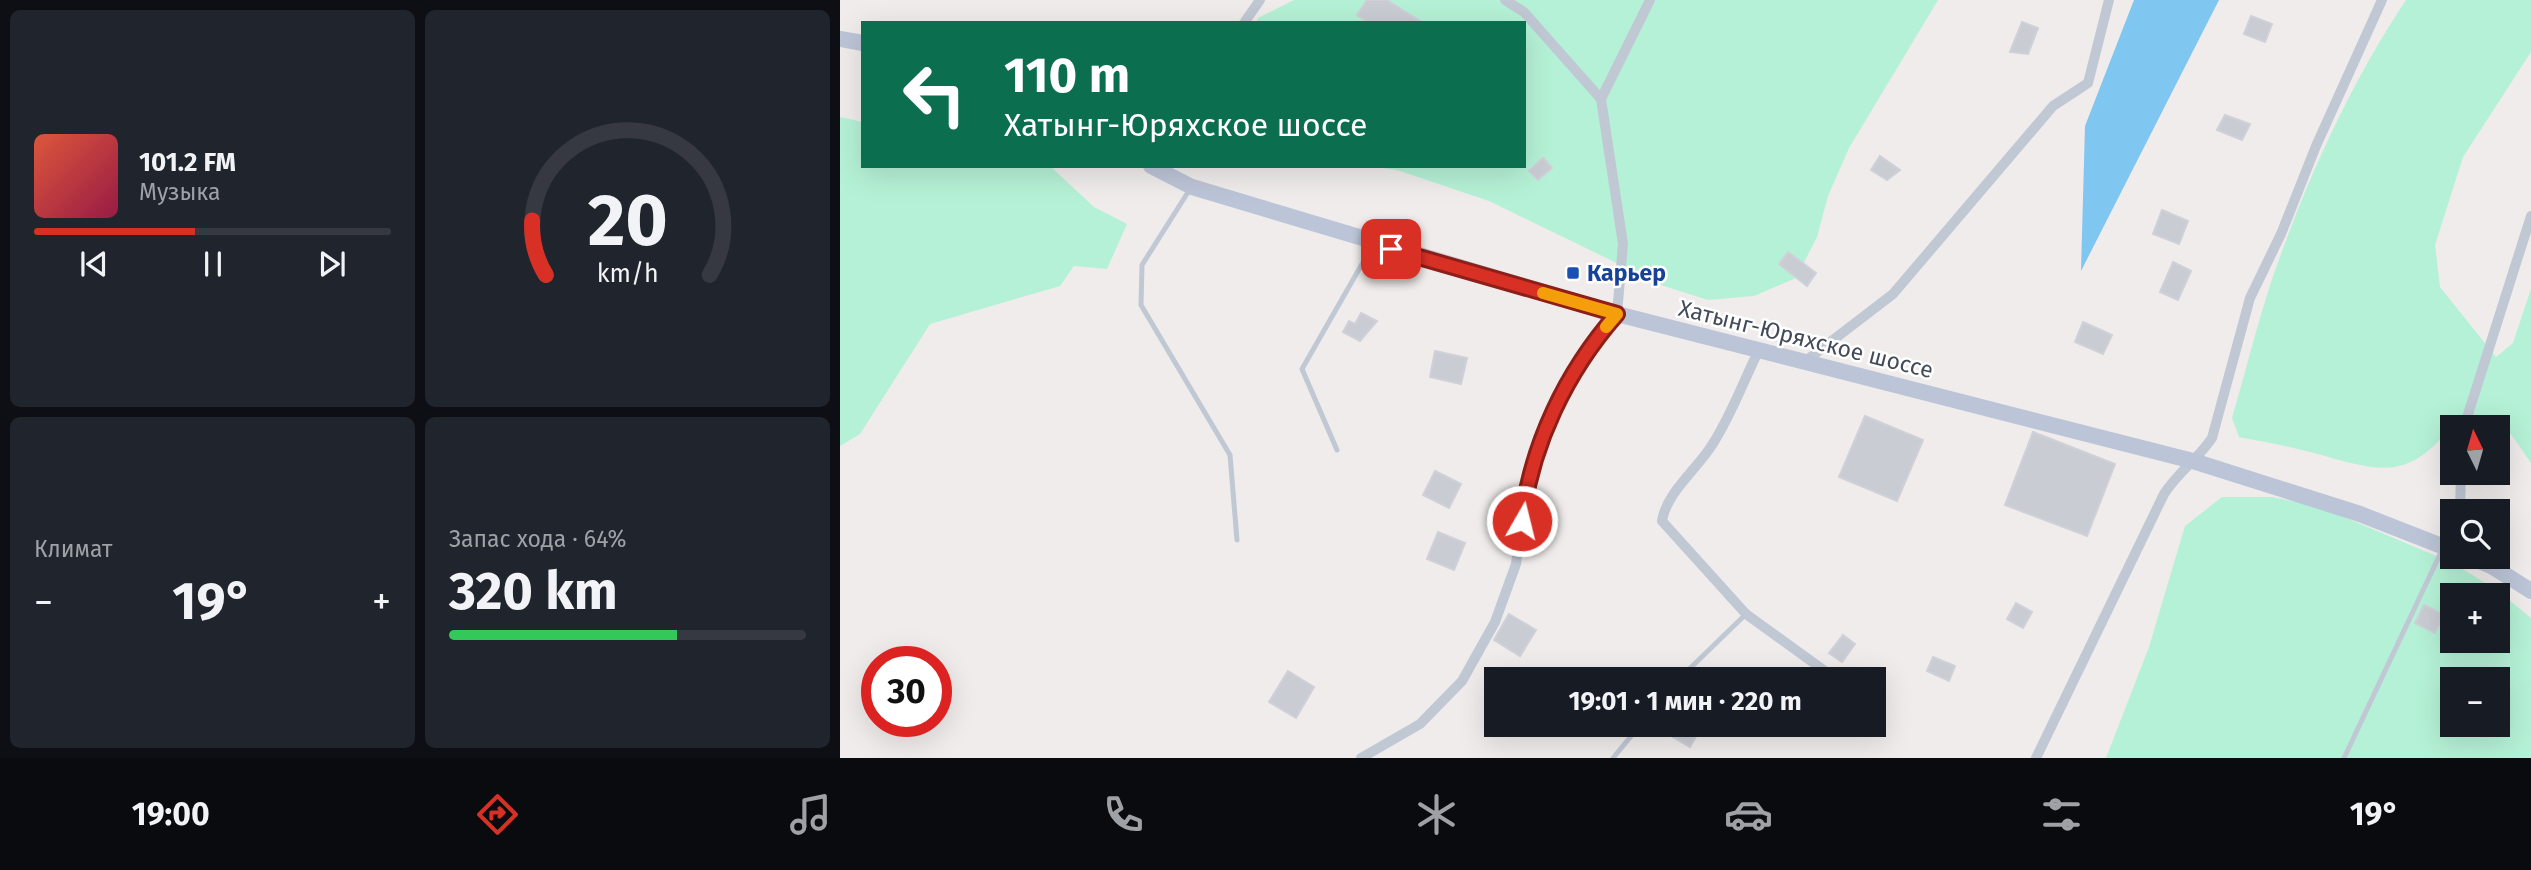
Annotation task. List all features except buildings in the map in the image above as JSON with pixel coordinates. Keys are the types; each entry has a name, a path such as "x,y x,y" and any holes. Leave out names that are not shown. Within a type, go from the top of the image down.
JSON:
{"street":[{"path":"1245,21 1261,0"},
{"path":"1361,758 1420,724 1462,681 1495,622 1516,564 1527,478 1567,382 1595,339 1617,314 1623,244 1601,99 1524,12 1505,0"},
{"path":"1601,99 1650,0"},
{"path":"1803,363 1893,294 2053,106 2088,83 2109,0"},
{"path":"2036,758 2164,494 2176,474 2193,461 2212,438 2228,369 2250,298 2281,234 2316,146 2382,0"},
{"path":"840,39 861,43"},
{"name":"Хатынг-Юряхское шоссе","path":"1156,168 1374,243 1617,314 2193,461 2360,514 2440,545"},
{"path":"2468,415 2531,216"},
{"path":"1758,352 1713,444 1679,489 1662,521 1745,614 1819,667"},
{"path":"2496,569 2531,591"}],"lane":[{"path":"1183,179 1142,265 1141,305 1230,455 1237,540"},
{"path":"1337,450 1302,369 1374,243"},
{"path":"2344,758 2440,562"},
{"path":"1691,667 1745,614"},
{"path":"1613,758 1630,737"}],"green space":[{"path":"1294,0 1938,0 1849,148 1828,196 1817,237 1796,278 1754,296 1708,300 1664,286 1489,201 1397,170 1382,168 1526,168 1526,21 1257,21"},
{"path":"2406,0 2531,0 2531,52 2463,157 2435,245 2440,287 2496,357 2513,343 2531,289 2531,463 2510,434 2510,415 2440,415 2440,440 2426,452 2411,462 2396,467 2379,468 2239,437 2232,418 2267,294 2307,188 2352,91"},
{"path":"840,117 861,122 861,168 1052,168 1094,207 1127,224 1107,269 1074,266 1060,286 930,324 860,434 840,446"},
{"path":"2222,497 2272,497 2320,507 2440,558 2440,569 2463,569 2485,583 2440,583 2440,653 2510,653 2510,601 2531,618 2531,758 2106,758 2149,647 2185,526"}],"water":[{"path":"2134,0 2219,0 2081,271 2085,126"}],"slow traffic":[{"path":"1543,293 1617,314 1606,327"}],"place":[{"name":"Карьер","path":"1573,273"}],"route":[{"path":"1391,249 1617,314 1595,339 1567,382 1527,478 1522,521"}]}
